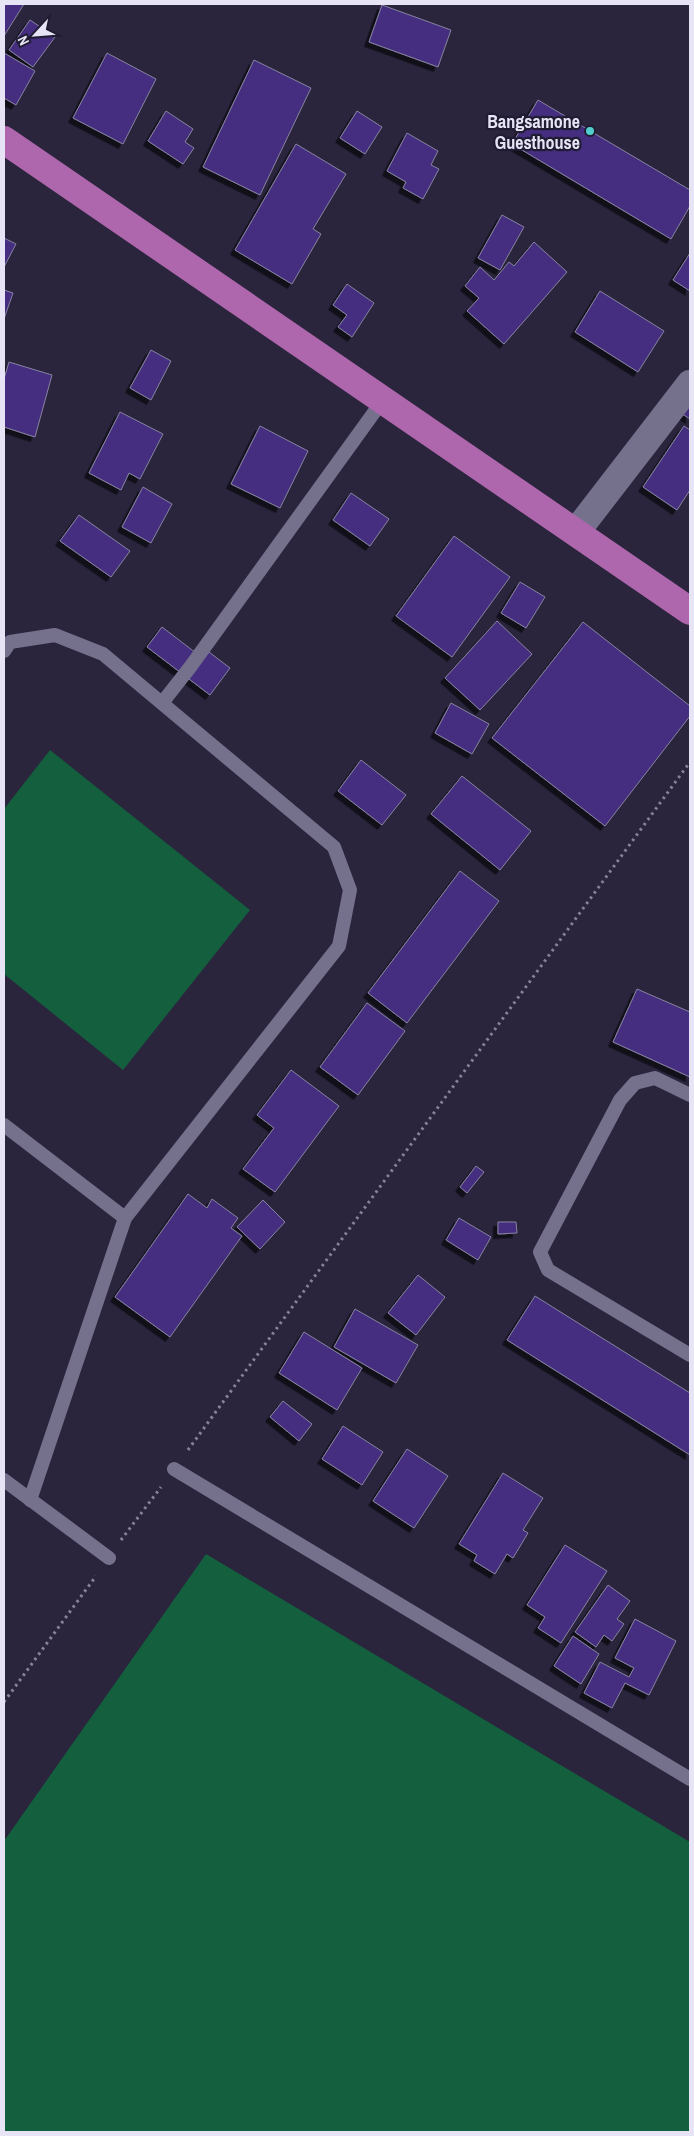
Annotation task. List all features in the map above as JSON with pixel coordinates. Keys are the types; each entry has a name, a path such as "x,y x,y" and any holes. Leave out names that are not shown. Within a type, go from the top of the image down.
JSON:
{"highway":[{"path":"4,140 690,610"}],"street":[{"path":"576,532 690,384"}],"lane":[{"path":"162,703 191,666 382,400"},
{"path":"4,650 10,642 55,636 103,654 334,848 350,890 339,946 125,1218 30,1500"},
{"path":"690,1095 655,1078 635,1083 620,1100 540,1252 548,1270 690,1355"},
{"path":"4,1125 125,1218"},
{"path":"174,1469 690,1779"},
{"path":"4,1480 109,1558"}],"path":[{"path":"4,1702 690,762"}],"green space":[{"path":"50,750 250,910 123,1070 4,974 4,809"},
{"path":"206,1554 690,1842 690,2132 4,2132 4,1841"}],"building":[{"path":"4,4 24,4 4,36"},
{"path":"382,5 451,30 438,67 369,42"},
{"path":"30,20 55,37 33,67 9,50"},
{"path":"4,53 35,71 16,105 4,98"},
{"path":"107,53 156,79 123,144 73,118"},
{"path":"254,60 311,88 260,195 203,167"},
{"path":"538,100 690,190 690,206 671,239 512,144"},
{"path":"166,111 193,129 185,142 194,148 183,164 148,141"},
{"path":"357,111 382,127 365,154 340,138"},
{"path":"407,133 438,151 431,165 439,169 423,199 403,188 406,182 387,171"},
{"path":"296,144 346,174 313,229 321,234 292,284 235,250"},
{"path":"502,215 524,227 500,270 478,258"},
{"path":"4,238 16,244 4,267"},
{"path":"534,242 567,272 504,344 467,311 479,298 465,286 480,267 494,280 509,262 514,266"},
{"path":"690,253 690,291 673,280"},
{"path":"347,284 374,303 352,337 338,327 347,315 333,305"},
{"path":"4,290 13,293 4,319"},
{"path":"600,291 664,331 638,372 575,332"},
{"path":"151,350 171,361 151,400 130,388"},
{"path":"9,362 52,375 35,437 4,427 4,379"},
{"path":"690,399 690,419 681,413"},
{"path":"120,412 163,434 140,479 129,473 121,490 89,473"},
{"path":"260,426 308,451 280,508 231,484"},
{"path":"684,426 690,430 690,490 677,510 643,487"},
{"path":"143,487 172,504 151,543 122,527"},
{"path":"351,493 389,519 370,546 333,520"},
{"path":"79,515 130,551 111,577 60,541"},
{"path":"454,536 510,577 452,657 396,616"},
{"path":"520,582 545,597 526,628 501,613"},
{"path":"497,621 532,654 480,710 445,678"},
{"path":"583,622 690,706 690,716 605,826 492,738"},
{"path":"162,627 196,653 201,646 230,668 210,695 147,647"},
{"path":"451,703 489,724 472,754 435,733"},
{"path":"361,760 406,795 382,825 338,791"},
{"path":"462,776 531,831 500,870 431,814"},
{"path":"460,871 499,901 407,1023 368,993"},
{"path":"637,989 690,1012 690,1077 613,1042"},
{"path":"367,1003 405,1031 358,1095 320,1067"},
{"path":"291,1070 339,1106 275,1192 243,1169 274,1128 257,1115"},
{"path":"476,1166 484,1172 467,1193 460,1187"},
{"path":"188,1194 207,1208 212,1199 238,1218 231,1228 242,1236 170,1337 115,1297"},
{"path":"263,1200 285,1222 260,1249 237,1227"},
{"path":"459,1218 491,1237 478,1260 446,1240"},
{"path":"498,1222 516,1222 517,1233 498,1234"},
{"path":"418,1275 445,1297 416,1335 388,1313"},
{"path":"535,1296 690,1393 690,1455 507,1340"},
{"path":"355,1309 418,1345 396,1383 334,1347"},
{"path":"304,1332 362,1368 337,1410 279,1373"},
{"path":"283,1401 312,1424 299,1441 270,1417"},
{"path":"343,1426 383,1452 362,1485 322,1459"},
{"path":"407,1449 448,1476 414,1528 373,1501"},
{"path":"503,1473 543,1498 523,1530 528,1533 513,1558 507,1554 495,1574 474,1561 477,1555 459,1544"},
{"path":"565,1545 607,1571 561,1643 538,1628 545,1617 527,1605"},
{"path":"608,1585 630,1601 617,1619 624,1624 612,1641 604,1635 596,1647 575,1632"},
{"path":"635,1619 676,1641 649,1695 625,1683 612,1708 584,1693 600,1662 629,1677 634,1668 615,1658"},
{"path":"573,1636 599,1654 581,1684 554,1666"}],"place":[{"name":"Bangsamone Guesthouse","path":"590,131"}]}
